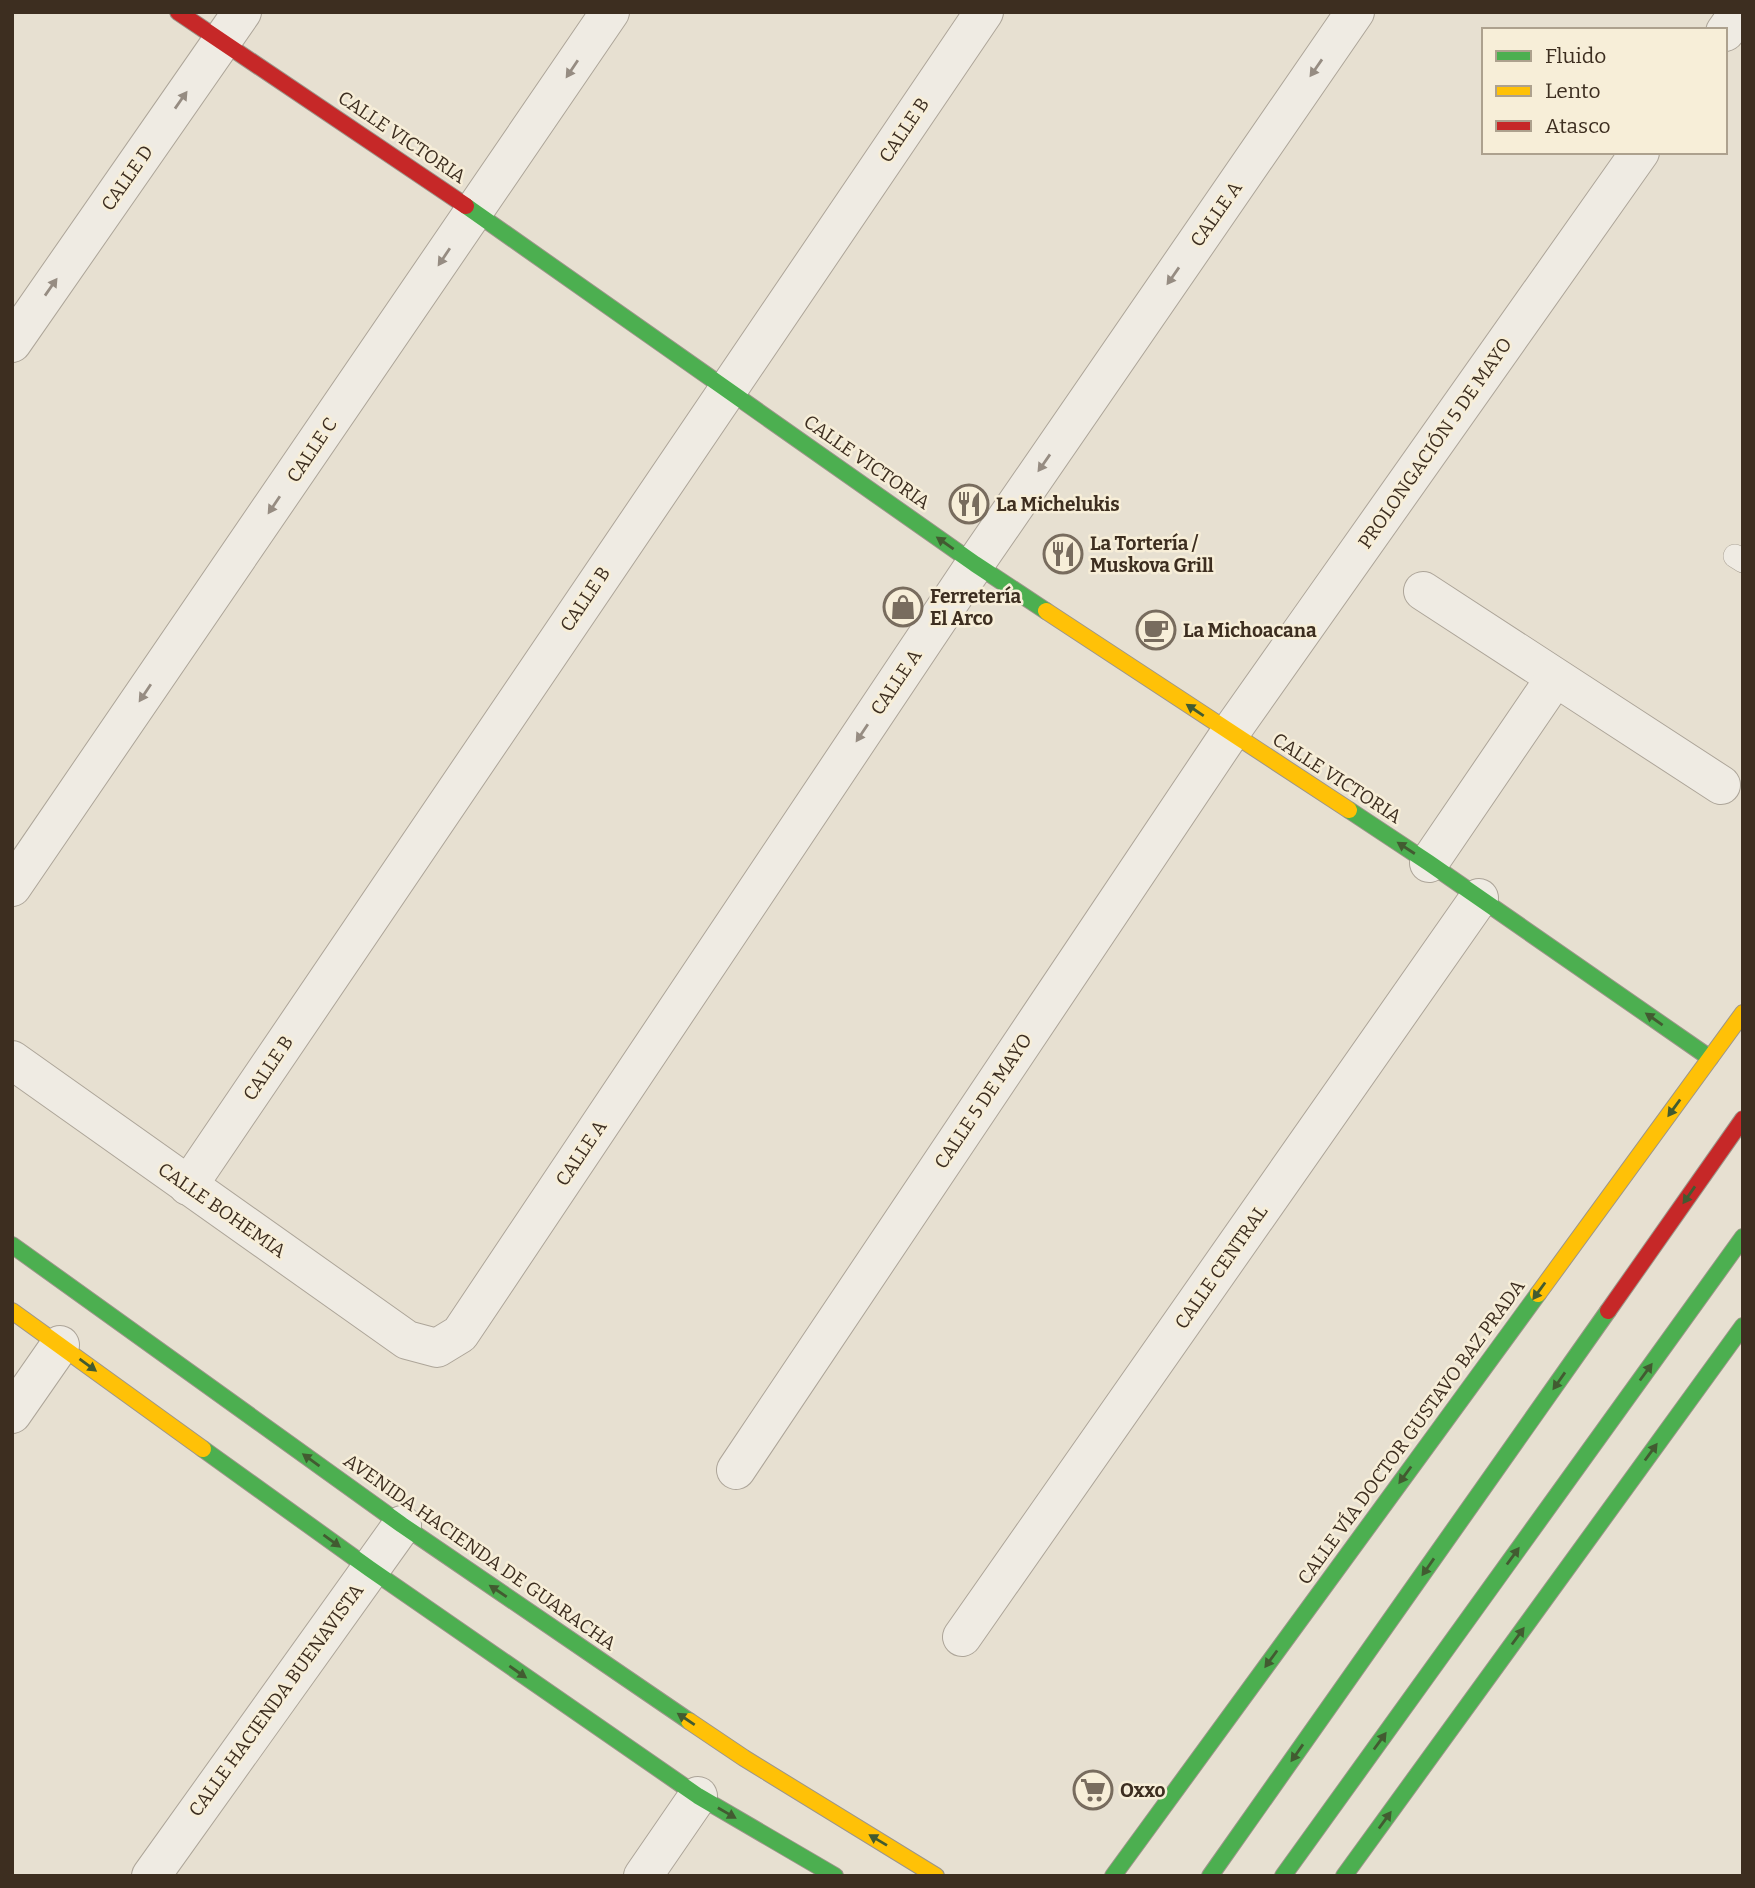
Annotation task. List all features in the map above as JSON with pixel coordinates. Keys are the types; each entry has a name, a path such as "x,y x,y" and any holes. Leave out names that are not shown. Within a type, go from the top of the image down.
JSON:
{"main road":[{"name":"CALLE VICTORIA","path":"178,12 232,27 475,212 975,564 1429,863 1710,1058"},
{"name":"CALLE VÍA DOCTOR GUSTAVO BAZ PRADA","path":"1113,1876 1743,1013"},
{"path":"1210,1876 1743,1119"},
{"path":"1283,1876 1743,1237"},
{"name":"AVENIDA HACIENDA DE GUARACHA","path":"12,1245 402,1525 744,1758 936,1876"},
{"path":"12,1311 370,1569 698,1796 835,1876"},
{"path":"1345,1876 1743,1326"}],"street":[{"name":"CALLE C","path":"12,887 610,12"},
{"name":"CALLE B","path":"188,1186 984,12"},
{"name":"CALLE A","path":"437,1348 460,1334 975,564 1355,12"},
{"path":"1727,29 1739,12"},
{"name":"CALLE D","path":"12,343 232,27"},
{"name":"PROLONGACIÓN 5 DE MAYO","path":"1230,733 1639,154"},
{"path":"1423,591 1721,785"},
{"path":"1429,863 1555,678"},
{"name":"CALLE 5 DE MAYO","path":"736,1470 1230,733"},
{"name":"CALLE CENTRAL","path":"962,1637 1479,898"},
{"name":"CALLE BOHEMIA","path":"12,1060 407,1340 437,1348"},
{"path":"12,1414 60,1345"},
{"name":"CALLE HACIENDA BUENAVISTA","path":"150,1876 402,1525"},
{"path":"643,1876 698,1796"}],"traffic: fast":[{"path":"466,206 975,564 1046,611"},
{"path":"1349,810 1710,1058"},
{"path":"1283,1876 1743,1237"},
{"path":"12,1245 402,1525 689,1721"},
{"path":"1113,1876 1538,1294"},
{"path":"1210,1876 1608,1311"},
{"path":"1344,1876 1743,1326"},
{"path":"203,1449 370,1569 698,1796 835,1876"}],"traffic: slow":[{"path":"1046,611 1349,810"},
{"path":"1538,1294 1743,1013"},
{"path":"12,1311 203,1449"},
{"path":"689,1721 744,1758 936,1876"}],"traffic: jam":[{"path":"178,12 466,206"},
{"path":"1608,1311 1743,1119"}],"place":[{"name":"La Michelukis","path":"969,504"},
{"name":"La Tortería / Muskova Grill","path":"1063,554"},
{"name":"Ferretería El Arco","path":"903,607"},
{"name":"La Michoacana","path":"1156,630"},
{"name":"Oxxo","path":"1093,1790"}]}
